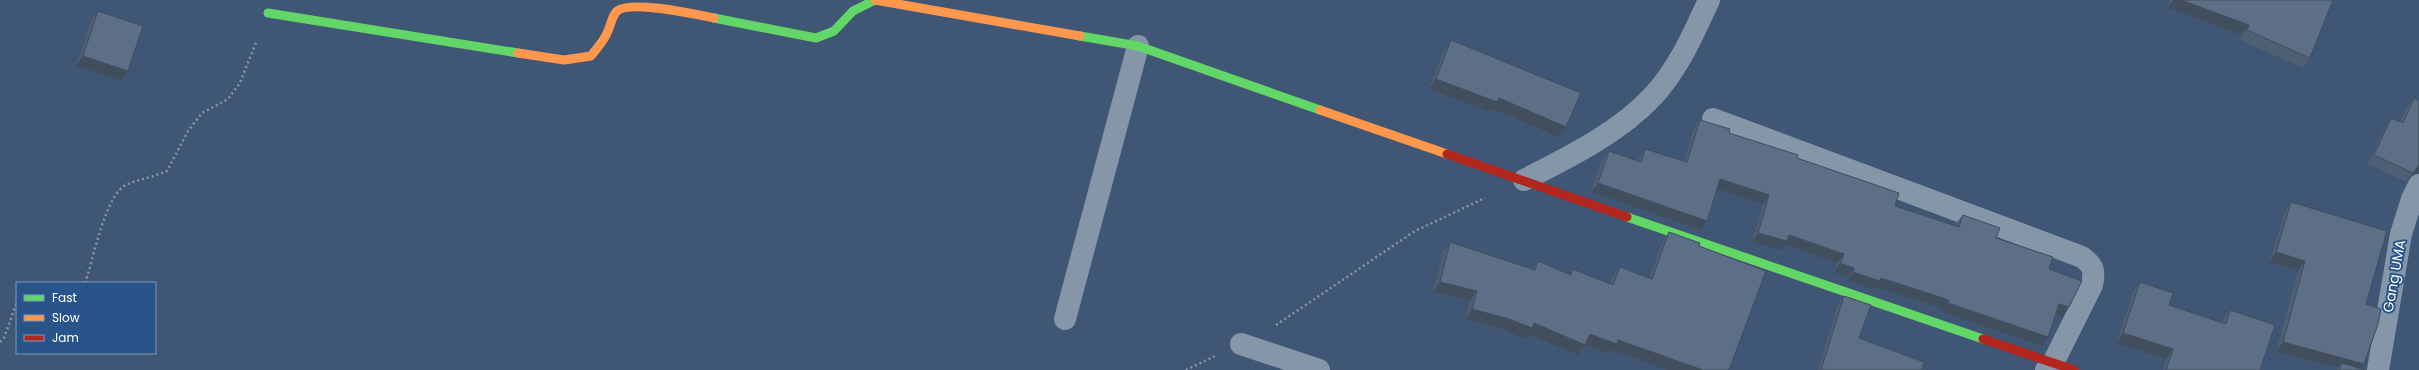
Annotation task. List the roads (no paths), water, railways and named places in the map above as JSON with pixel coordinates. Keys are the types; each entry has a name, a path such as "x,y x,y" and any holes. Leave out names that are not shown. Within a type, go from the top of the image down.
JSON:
{"street":[{"path":"268,13 564,60 591,56 607,35 613,16 618,9 631,5 646,4 816,38 834,31 853,11 875,0 1138,46 1524,180 2049,366 2074,370"},
{"path":"1524,180 1577,152 1637,112 1654,95 1673,70 1708,0"},
{"path":"1065,319 1138,46"},
{"path":"1713,119 2082,257 2091,264 2095,272 2092,285 2049,366"},
{"name":"Gang UMA","path":"2378,370 2401,234 2412,199 2419,185"},
{"path":"1241,344 1319,370"}]}
